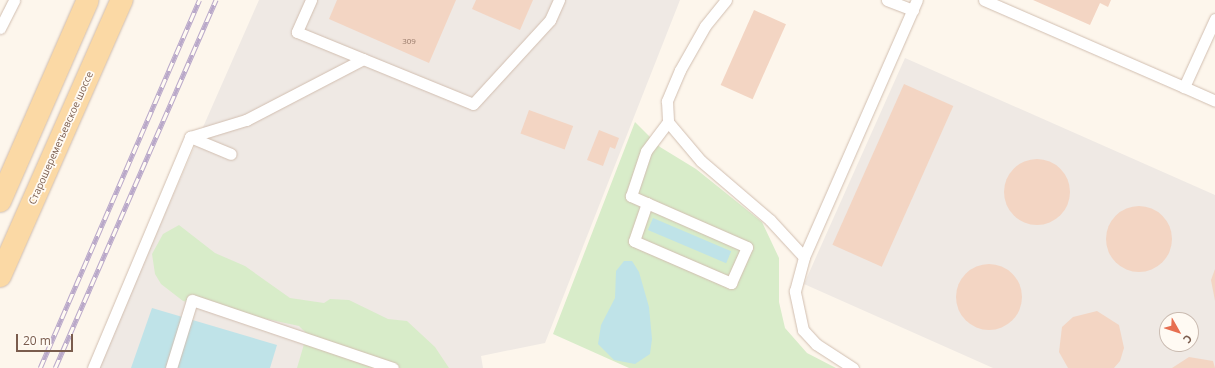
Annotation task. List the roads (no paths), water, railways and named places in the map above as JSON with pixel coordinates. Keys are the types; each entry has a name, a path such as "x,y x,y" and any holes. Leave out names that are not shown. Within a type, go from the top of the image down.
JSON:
{"main road":[{"path":"0,201 88,0"},
{"name":"Старошереметьевское шоссе","path":"0,276 122,0"}],"lane":[{"path":"0,28 14,0"},
{"path":"311,0 297,32 473,104 550,20 559,0"},
{"path":"726,0 705,26 680,70 667,101 668,122 701,161 770,220 804,257"},
{"path":"853,368 816,344 803,330 795,291 804,257 915,5 887,0"},
{"path":"984,0 1215,101"},
{"path":"1184,87 1215,19"},
{"path":"190,137 246,120 363,59"},
{"path":"648,203 634,241 731,283 747,247 648,203 631,196 646,151 668,122"},
{"path":"190,137 231,154"},
{"path":"92,368 190,137"},
{"path":"171,368 192,300 393,368"}],"water":[{"path":"653,218 731,251 726,263 648,230"},
{"path":"624,261 632,261 639,272 649,307 652,339 650,354 635,364 614,360 598,344 601,325 615,298 616,271"},
{"path":"152,308 277,345 270,368 131,368"}],"railway":[{"path":"40,368 199,0"},
{"path":"55,368 216,0"}]}
